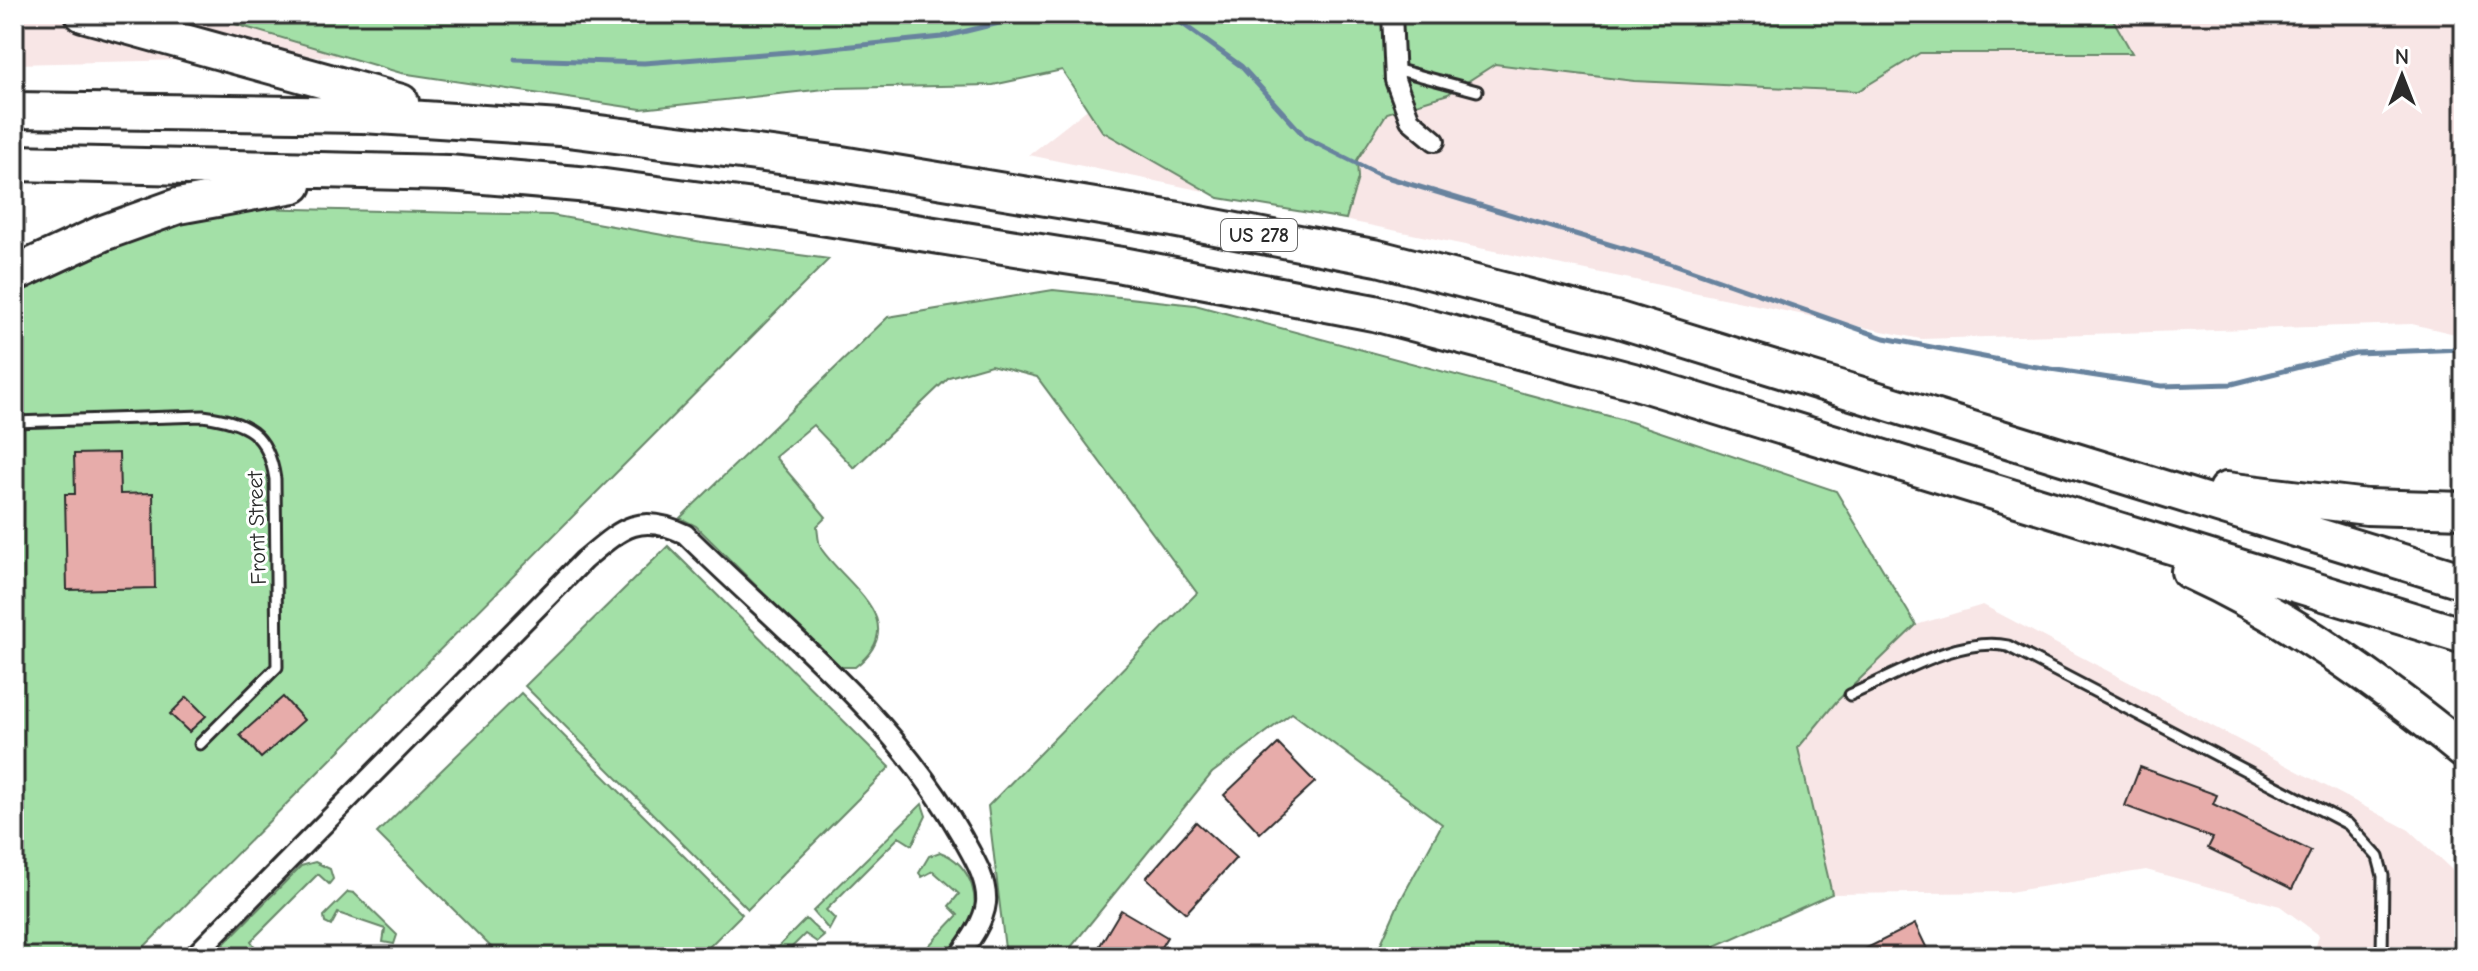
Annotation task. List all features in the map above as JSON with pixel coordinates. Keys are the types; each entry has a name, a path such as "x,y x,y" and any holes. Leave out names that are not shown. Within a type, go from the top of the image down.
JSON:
{"highway":[{"path":"83,14 390,100 560,128"},
{"name":"US 278","path":"14,110 363,115 560,128 835,163 1173,219 1378,258 1619,320 2464,581"},
{"name":"US 278","path":"14,163 448,173 590,185 783,211 1122,265 1374,313 1633,381 2464,636"},
{"path":"14,274 103,233 178,206 273,187 448,173"},
{"path":"2112,472 2367,507 2464,510"},
{"path":"2065,514 2232,590 2318,642 2464,751"}],"street":[{"path":"1392,14 1394,69 1410,120 1435,141"},
{"path":"193,957 584,560 618,532 636,523 652,523 685,534 857,694 931,788 980,869 986,903 977,928 958,957"}],"lane":[{"path":"1394,69 1477,91"},
{"name":"Front Street","path":"14,422 203,416 233,420 250,429 264,443 272,458 275,479 277,667 200,744"},
{"path":"1850,695 1963,646 1987,642 2008,646 2348,824 2378,857 2383,876 2382,957"}],"shaded area":[{"path":"14,14 2464,14 2464,336 2412,324 1921,339 1029,155 1179,37 14,64"},
{"path":"1983,605 2409,830 2464,881 2464,957 2313,957 2319,935 2280,906 2146,870 2009,892 1832,894 1798,748 1836,702 1916,625"}],"green space":[{"path":"201,14 1000,14 1010,19 1024,14 2110,14 2132,53 1920,53 1858,91 1634,81 1495,64 1448,94 1387,113 1357,160 1358,178 1346,219 1219,198 1102,131 1062,70 993,85 834,88 641,109 401,73"},
{"path":"253,208 551,215 702,242 829,259 134,957 14,957 14,290 144,223"},
{"path":"1053,290 1195,305 1631,422 1836,491 1916,625 1836,702 1798,748 1832,894 1691,957 1375,957 1398,905 1442,824 1292,713 1212,773 1063,957 1006,957 988,806 1197,593 1037,377 991,365 949,377 854,468 813,425 775,457 826,517 817,526 821,548 870,605 877,620 878,635 871,651 855,667 838,667 696,526 680,518 888,317"},
{"path":"668,546 890,767 748,909 525,686"},
{"path":"521,693 742,914 699,957 501,957 377,833"},
{"path":"922,804 926,816 912,845 899,837 826,910 835,919 829,930 813,911"},
{"path":"940,852 951,857 967,875 974,898 972,922 965,936 945,957 918,957 958,915 949,906 959,894 933,871 922,877 919,873 929,856"},
{"path":"315,862 330,869 333,879 329,884 318,874 251,941 259,953 257,957 244,949 236,957 211,957 301,866"},
{"path":"348,892 354,893 397,935 394,944 383,942 385,929 338,913 331,926 325,923 324,916"},
{"path":"806,919 824,936 817,942 805,934 782,957 768,957"}],"building":[{"path":"119,453 120,494 153,493 155,588 67,590 65,494 75,494 74,454"},
{"path":"187,697 206,716 189,732 170,714"},
{"path":"283,697 304,720 261,758 240,735"},
{"path":"1278,744 1315,782 1260,833 1224,795"},
{"path":"2140,767 2217,795 2213,804 2311,851 2292,889 2208,848 2213,838 2125,806"},
{"path":"1196,822 1236,858 1186,913 1146,878"},
{"path":"1121,910 1167,937 1155,957 1093,957"},
{"path":"1915,924 1931,957 1849,957"}],"waterway":[{"path":"515,59 644,63 802,51 942,37 1036,14"},
{"path":"1169,14 1241,66 1306,138 1380,175 1668,262 1884,338 2031,366 2162,386 2232,384 2355,353 2464,349"}]}
